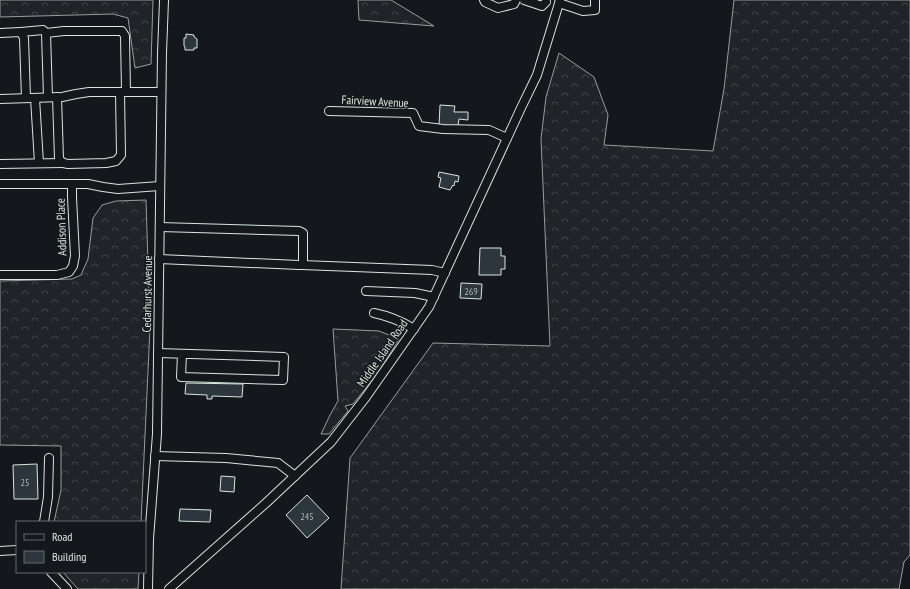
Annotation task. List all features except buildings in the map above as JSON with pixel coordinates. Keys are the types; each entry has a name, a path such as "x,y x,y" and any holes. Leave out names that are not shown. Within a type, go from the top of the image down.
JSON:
{"street":[{"name":"Cedarhurst Avenue","path":"148,589 149,539 157,434 164,0"},
{"path":"484,0 485,2 498,8 514,4 516,0"},
{"path":"524,0 542,6 546,1 559,3 583,11 595,10 595,0"},
{"name":"Middle Island Road","path":"169,589 266,503 331,442 366,397 429,307 537,75 559,3"},
{"path":"0,33 43,30 46,33 64,31 122,31 125,36 120,155 116,161 76,164 0,164"},
{"path":"21,32 24,38 26,98"},
{"path":"46,33 48,97"},
{"path":"0,99 57,97 89,92 162,92"},
{"path":"57,97 60,159 63,163"},
{"path":"35,98 39,163"},
{"name":"Fairview Avenue","path":"329,111 413,113 419,126 443,129 489,130 507,138"},
{"name":"Addison Place","path":"0,184 88,184 118,189 160,186"},
{"name":"Addison Place","path":"0,275 57,275 69,272 73,266 75,256 72,184"},
{"path":"160,227 299,231 303,233 302,265"},
{"path":"159,260 425,270 445,273"},
{"path":"366,291 415,293 434,297"},
{"path":"374,313 403,322 414,328"},
{"path":"158,353 284,357 283,380 181,377 182,354"},
{"path":"155,456 226,458 278,463 295,476"},
{"path":"44,521 48,497 49,458"},
{"path":"0,551 16,550"},
{"path":"52,573 67,589"}],"green space":[{"path":"0,0 153,0 151,64 135,68 128,18 113,14 0,17"},
{"path":"358,0 391,0 434,26 359,20"},
{"path":"734,0 910,0 910,555 904,562 899,589 341,589 350,458 433,343 550,346 541,139 546,97 559,53 594,77 608,115 604,145 713,151 724,89"},
{"path":"146,200 150,328 141,521 54,521 61,490 61,446 0,445 0,281 72,279 81,275 88,259 93,218 102,205 116,201"},
{"path":"333,329 379,331 399,339 378,373 353,404 345,406 348,411 329,434 321,434 338,401"},
{"path":"64,573 139,573 138,589 78,589"}]}
